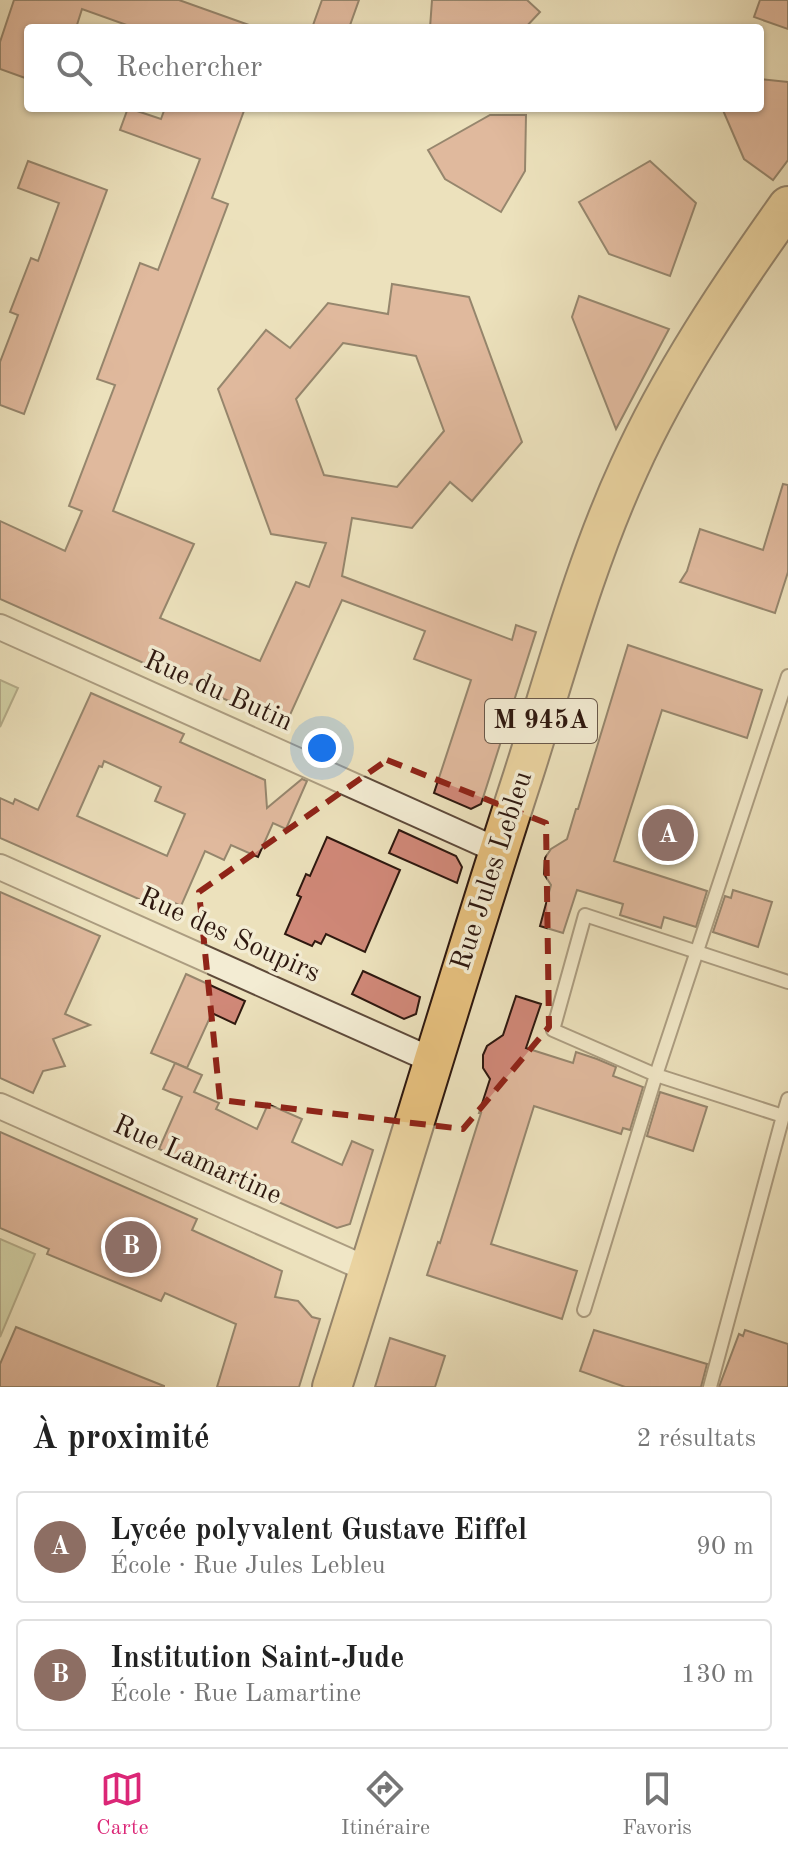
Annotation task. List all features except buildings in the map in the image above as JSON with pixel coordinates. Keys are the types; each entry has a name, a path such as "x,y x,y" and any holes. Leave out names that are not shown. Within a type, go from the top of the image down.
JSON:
{"main road":[{"name":"Rue Jules Lebleu","path":"332,1387 593,560 629,467 660,404 698,339 788,206"}],"street":[{"name":"Rue du Butin","path":"0,627 499,851"},
{"name":"Rue des Soupirs","path":"0,867 434,1061"},
{"name":"Rue Lamartine","path":"0,1106 369,1270"}],"lane":[{"path":"584,1310 656,1075 788,676"},
{"path":"783,1116 656,1075 553,1030 585,915 788,982"},
{"path":"710,1387 788,1099"}],"highlighted area":[{"path":"387,760 546,823 549,1027 463,1129 220,1100 199,892"}],"green space":[{"path":"0,680 18,688 0,727"},
{"path":"0,1239 35,1254 0,1337"}],"place":[{"name":"Lycée polyvalent Gustave Eiffel","path":"668,835"},
{"name":"Institution Saint-Jude","path":"131,1247"}]}
